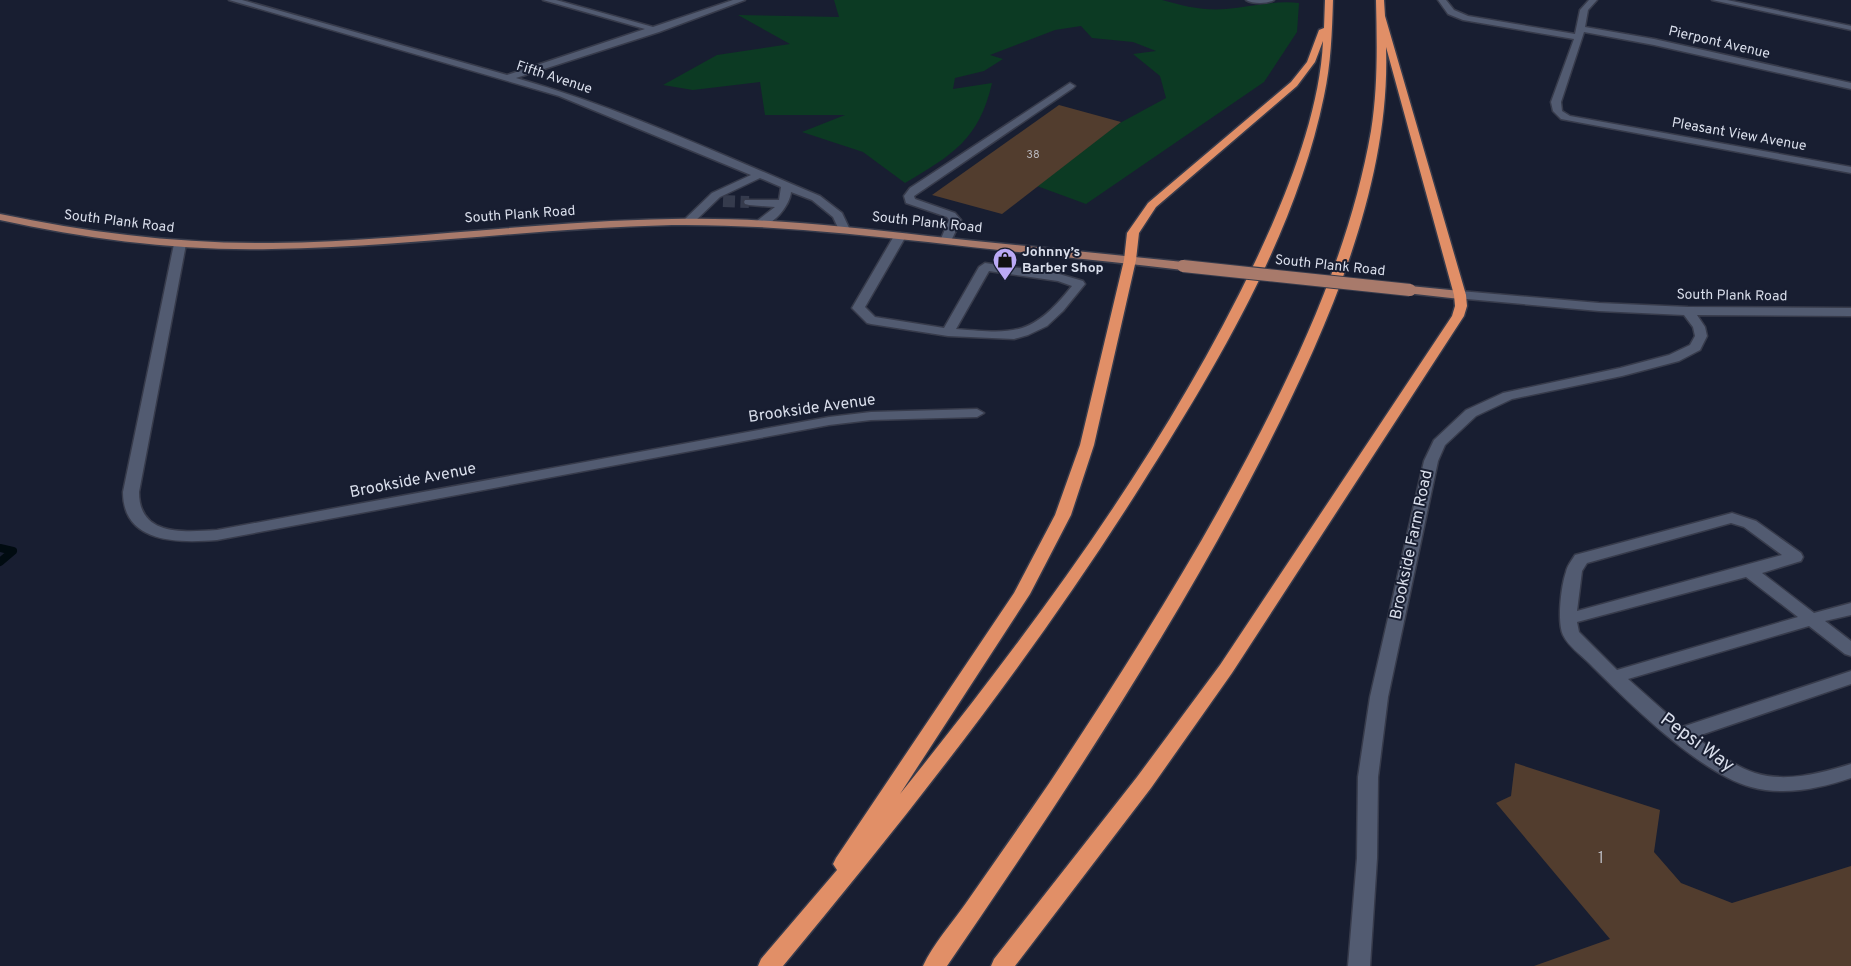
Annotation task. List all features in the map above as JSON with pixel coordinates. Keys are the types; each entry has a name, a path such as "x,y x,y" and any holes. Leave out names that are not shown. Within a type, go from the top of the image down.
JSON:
{"highway":[{"path":"934,966 1086,745 1205,549 1281,406 1330,293 1347,246 1365,182 1381,98 1384,44 1380,0"},
{"path":"794,936 996,635 1044,556 1063,515 1087,445 1130,260 1133,233 1141,219 1165,192 1209,158 1281,97 1304,73 1311,62 1329,7"},
{"path":"769,966 900,808 1054,603 1139,478 1196,384 1252,280 1289,193 1305,148 1320,92 1325,64 1329,7"},
{"path":"1002,966 1151,772 1224,672 1458,316 1461,306 1460,295 1382,18"}],"main road":[{"name":"South Plank Road","path":"0,217 102,237 180,244 236,246 316,245 588,225 688,222 761,223 946,240 1460,295"}],"street":[{"name":"Fifth Avenue","path":"233,0 343,33 508,78 592,105 786,186 828,206 838,215 844,230"},
{"path":"547,0 656,30"},
{"path":"508,78 741,0"},
{"path":"1250,0 1270,0"},
{"name":"Pierpont Avenue","path":"1442,0 1451,12 1466,18 1654,42 1851,86"},
{"path":"1716,0 1851,28"},
{"path":"1579,33 1588,1"},
{"name":"Pleasant View Avenue","path":"1579,33 1556,102 1558,113 1568,118 1851,170"},
{"path":"946,240 955,220 951,215 910,201 909,196 914,190 1070,86"},
{"path":"688,222 716,195 758,175"},
{"path":"761,223 783,204 786,198 786,186"},
{"path":"710,200 723,201"},
{"path":"749,202 783,204"},
{"path":"900,236 858,308 871,320 948,332 1015,335 1037,327 1066,302 1078,284 1059,278 985,267 948,332"},
{"name":"Brookside Avenue","path":"180,244 131,492 132,509 144,524 159,533 185,537 216,536 829,421 871,416 976,413"},
{"name":"South Plank Road","path":"1460,295 1599,307 1688,311 1851,312"},
{"name":"Brookside Farm Road","path":"1359,966 1367,858 1368,777 1379,697 1431,461 1439,443 1471,413 1508,396 1674,358 1695,348 1701,336 1699,328 1688,311"},
{"path":"1732,518 1750,524 1795,557 1749,571 1569,626 1574,571 1582,559 1732,518"},
{"path":"1749,571 1851,650"},
{"path":"1614,677 1851,609"},
{"name":"Pepsi Way","path":"1569,626 1614,677 1679,735 1722,766 1752,780 1780,785 1825,779 1851,772"},
{"path":"1679,735 1851,677"}],"green space":[{"path":"834,0 1162,0 1194,8 1210,9 1272,3 1299,3 1297,32 1264,82 1086,204 1037,186 1118,124 1166,98 1160,76 1133,54 1156,51 1133,42 1092,38 1081,26 1055,30 990,55 1003,59 984,71 955,78 953,89 992,83 980,119 961,144 950,154 905,183 863,152 802,132 845,115 765,115 760,82 693,90 663,85 717,55 790,44 738,15 839,17"}],"building":[{"path":"1059,105 1121,122 1002,214 932,195"},
{"path":"1515,763 1660,810 1654,852 1681,883 1732,903 1851,866 1851,966 1534,966 1610,939 1496,803 1511,796"}],"waterway":[{"path":"0,548 13,551 0,562"}],"tunnel":[{"path":"723,201 749,202"}],"place":[{"name":"Johnny’s Barber Shop","path":"1005,281"}]}
